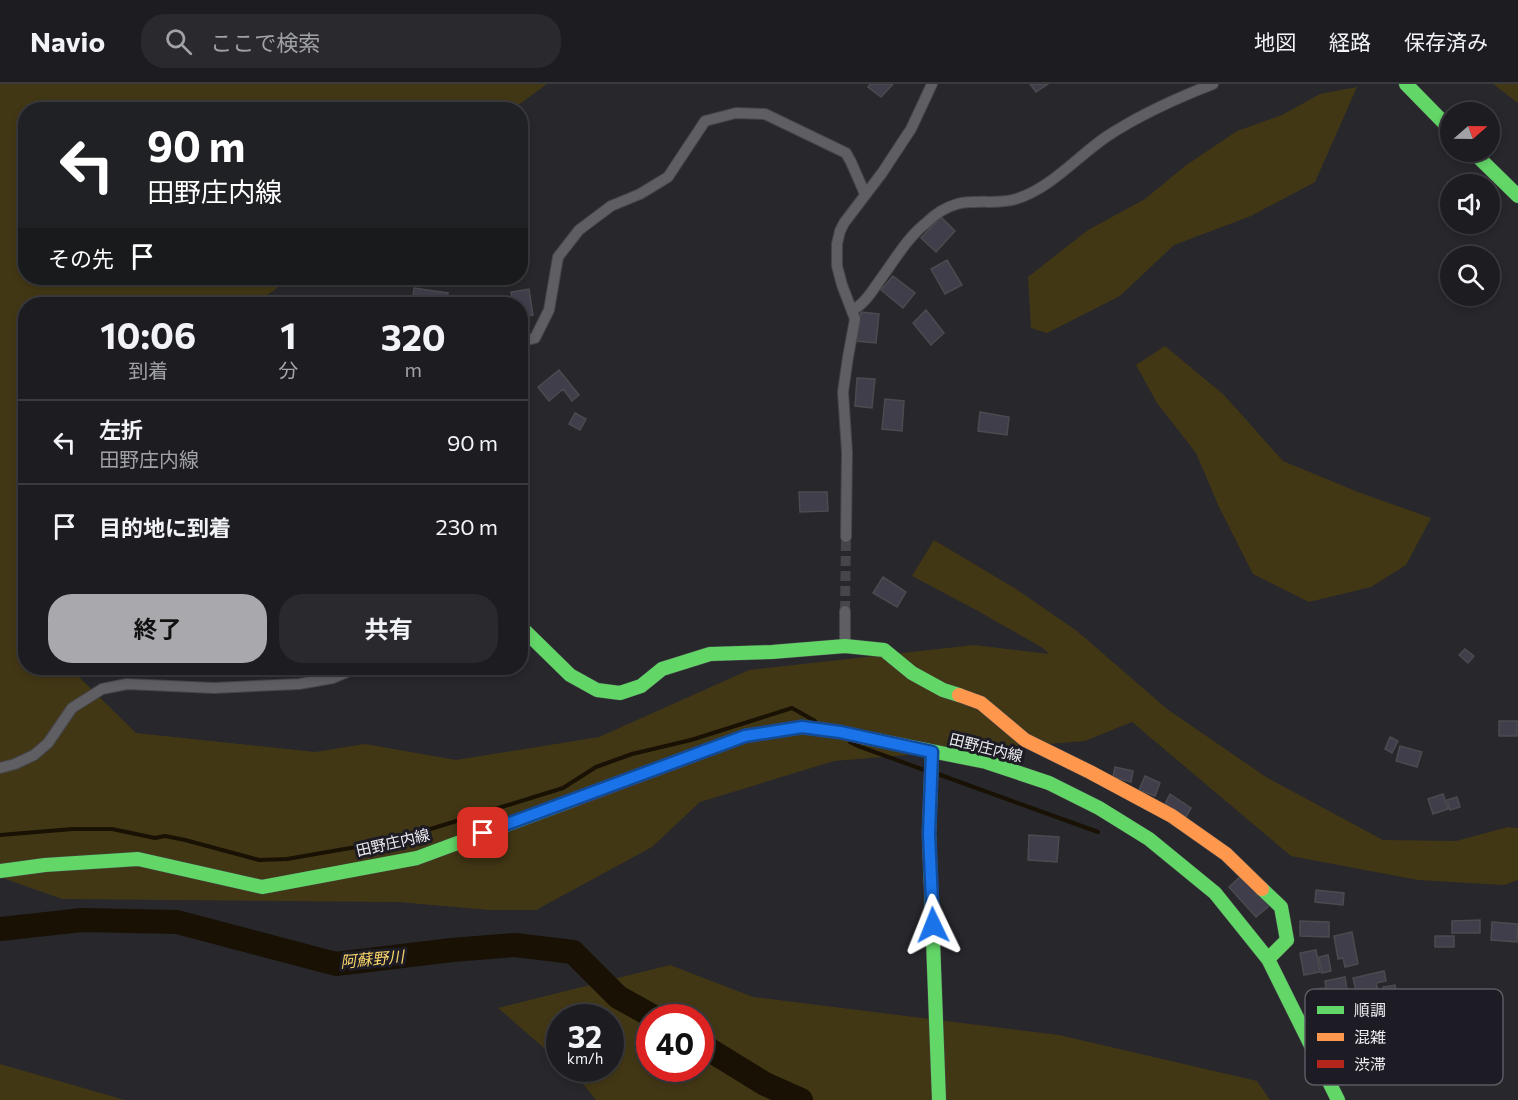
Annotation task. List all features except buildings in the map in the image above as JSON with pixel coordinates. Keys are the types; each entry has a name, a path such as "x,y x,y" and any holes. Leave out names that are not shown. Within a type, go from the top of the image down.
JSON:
{"main road":[{"path":"1406,84 1440,119"},
{"path":"1483,162 1518,196"},
{"path":"528,634 570,675 597,690 620,693 641,686 662,669 710,654 845,646 884,650 912,674 943,690 981,703 1025,740 1172,816 1226,854 1281,907 1287,940 1268,959"},
{"name":"田野庄内線","path":"0,871 45,865 138,859 262,887 417,858 745,736 802,727 840,732 986,762 1049,783 1099,808 1149,839 1215,893 1268,959 1305,1034"},
{"path":"932,752 929,834 939,1100"},
{"name":"田野庄内線","path":"1331,1085 1338,1100"}],"street":[{"path":"846,537 847,452 843,392 855,319 837,266 837,244 844,223 888,165 911,129 932,84"},
{"path":"852,310 860,305 870,293 910,239 926,223 946,209 958,204 1016,199 1046,184 1128,123 1213,84"},
{"path":"528,340 535,338 549,310 558,257 579,230 611,206 640,194 668,177 705,121 736,113 765,114 846,153 865,194"},
{"path":"845,611 845,646"},
{"path":"0,768 15,765 34,755 48,743 72,708 102,688 127,684 214,688 299,684 340,675"}],"shaded area":[{"path":"0,84 547,84 523,102 18,102 18,285 281,285 265,297 18,297 18,675 77,675 136,733 315,752 365,744 456,760 599,737 749,670 974,645 1049,654 1043,648 912,576 934,540 1016,589 1077,631 1167,709 1266,777 1383,840 1456,841 1508,827 1518,828 1518,880 1504,885 1418,880 1291,856 1132,722 1085,741 834,761 700,802 652,847 536,910 489,910 398,902 62,899 0,877"},
{"path":"1493,84 1518,84 1518,103"},
{"path":"1357,87 1315,182 1251,216 1174,245 1120,296 1047,333 1031,328 1028,277 1088,230 1145,199 1185,166 1237,131 1282,115 1320,94"},
{"path":"1165,346 1224,395 1283,461 1358,492 1431,518 1406,565 1371,587 1309,602 1253,574 1219,507 1196,453 1157,403 1136,365"},
{"path":"670,965 753,997 1059,1035 1257,1081 1270,1100 596,1100 581,1082 624,1082 624,1004 546,1004 546,1050 498,1008"},
{"path":"0,1064 125,1100 0,1100"}],"waterway":[{"path":"0,835 73,829 112,829 155,838 165,836 185,840 259,860 287,859 385,842 421,832 563,788 596,767 632,754 691,740 792,708 815,721"},
{"path":"850,742 927,771"},
{"path":"935,773 1098,832"},
{"name":"阿蘇野川","path":"0,929 82,920 177,922 336,964 515,945 573,952 618,997 636,1007"},
{"name":"阿蘇野川","path":"714,1053 765,1084 801,1100"}],"tunnel":[{"path":"845,611 846,537"}],"traffic: fast":[{"path":"1406,84 1440,119"},
{"path":"1483,162 1518,196"},
{"path":"528,634 570,675 597,690 620,693 641,686 662,669 710,654 845,646 884,650 912,673 943,690 959,695"},
{"path":"862,737 986,762 1049,783 1099,808 1149,839 1215,893 1268,959 1305,1034"},
{"path":"932,752 929,834 939,1100"},
{"path":"0,871 45,865 138,859 262,887 417,858 576,799"},
{"path":"1262,889 1281,907 1287,940 1268,959"},
{"path":"1331,1085 1338,1100"}],"traffic: slow":[{"path":"959,695 981,703 1025,740 1172,816 1226,854 1262,889"}],"traffic: jam":[{"path":"576,799 745,736 802,727 862,737"}],"route":[{"path":"483,833 745,736 802,727 840,732 932,752 929,834 933,925"}]}
